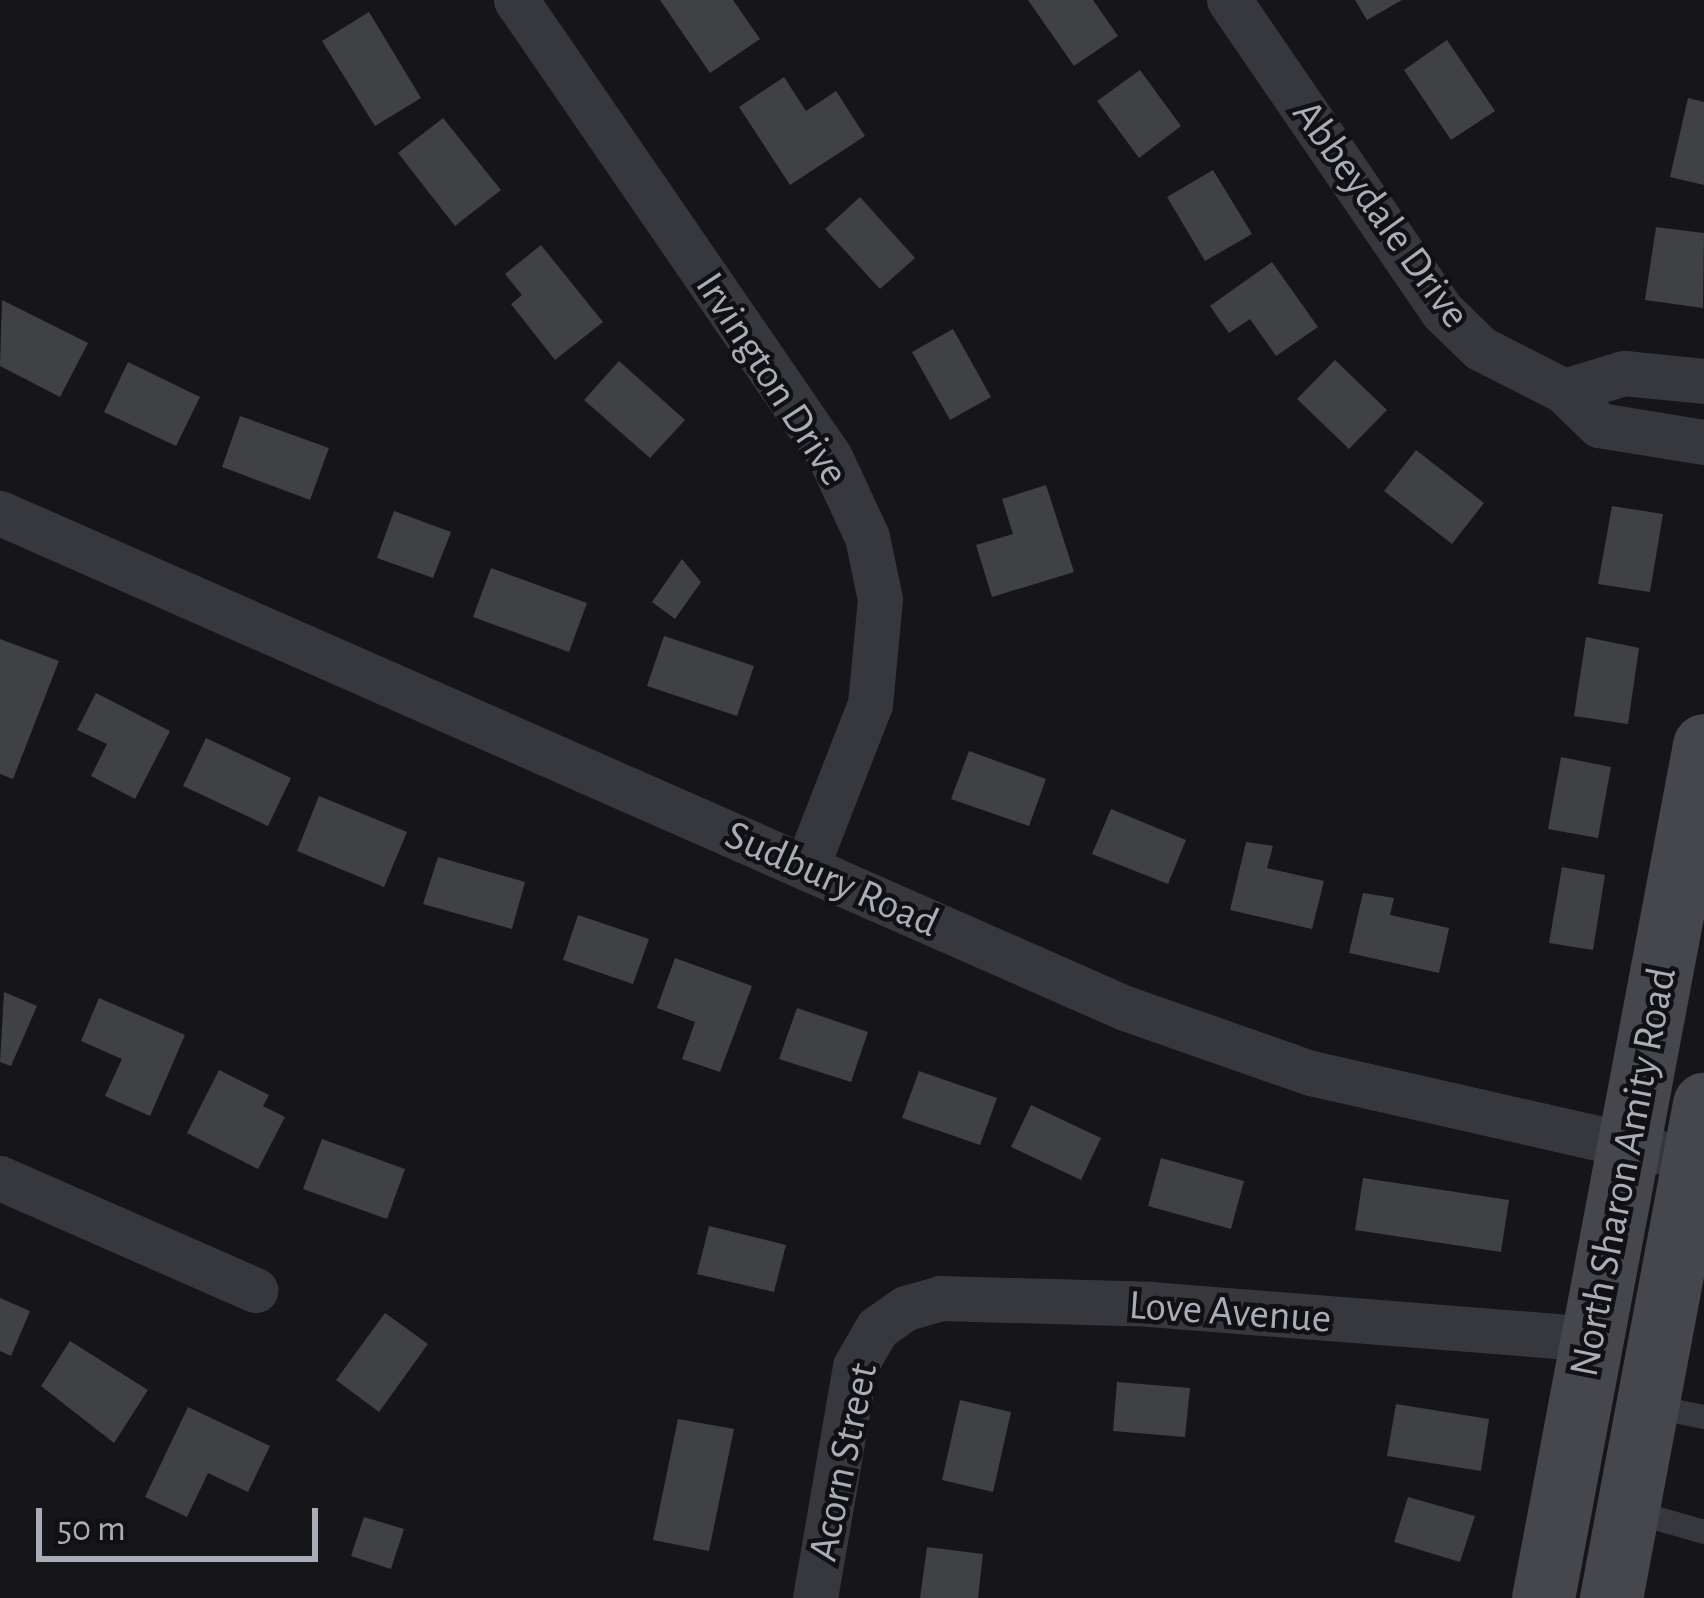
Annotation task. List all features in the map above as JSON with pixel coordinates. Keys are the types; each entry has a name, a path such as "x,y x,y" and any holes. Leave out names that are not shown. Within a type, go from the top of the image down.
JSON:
{"main road":[{"name":"North Sharon Amity Road","path":"1543,1598 1704,746"},
{"name":"North Sharon Amity Road","path":"1611,1598 1627,1510 1675,1411 1699,1131"}],"street":[{"name":"Irvington Drive","path":"516,0 830,457 867,538 880,599 870,704 806,868"},
{"name":"Abbeydale Drive","path":"1229,0 1443,312 1480,348 1564,391 1599,425 1704,442"},
{"path":"1564,391 1624,374 1704,381"},
{"name":"Sudbury Road","path":"0,513 806,868 1248,1054 1628,1146 1699,1131"},
{"path":"0,1178 255,1290"},
{"name":"Love Avenue","path":"877,1328 940,1298 1590,1339"},
{"name":"Acorn Street","path":"815,1598 856,1366 877,1328"}],"lane":[{"path":"1627,1510 1704,1532"}],"building":[{"path":"660,0 733,0 760,39 710,73"},
{"path":"1028,0 1093,0 1118,36 1074,66"},
{"path":"1355,0 1402,0 1367,20"},
{"path":"369,12 421,98 375,126 322,41"},
{"path":"1447,40 1495,111 1451,140 1404,70"},
{"path":"1140,70 1181,126 1139,158 1097,101"},
{"path":"784,77 806,111 836,91 865,136 790,185 739,107"},
{"path":"1688,98 1704,102 1704,185 1670,177"},
{"path":"443,118 501,190 455,226 398,153"},
{"path":"1213,170 1252,234 1205,261 1167,197"},
{"path":"860,197 915,258 880,289 825,229"},
{"path":"1656,227 1704,233 1703,308 1645,300"},
{"path":"541,245 603,322 555,360 511,304 522,295 505,274"},
{"path":"1272,262 1318,327 1276,356 1250,319 1229,333 1210,306"},
{"path":"2,300 88,343 60,397 0,366"},
{"path":"953,329 991,397 950,420 912,352"},
{"path":"1335,360 1387,410 1349,449 1297,399"},
{"path":"619,361 685,420 650,458 584,400"},
{"path":"128,362 200,397 176,446 104,412"},
{"path":"240,416 329,448 310,500 222,467"},
{"path":"1416,450 1484,503 1452,544 1384,491"},
{"path":"1046,485 1074,572 992,597 976,545 1013,534 1002,499"},
{"path":"1612,506 1663,514 1650,592 1598,584"},
{"path":"394,511 451,532 433,578 377,558"},
{"path":"682,559 701,582 675,619 652,602"},
{"path":"491,568 587,603 569,652 473,617"},
{"path":"664,636 754,666 737,716 647,686"},
{"path":"1586,637 1639,648 1628,724 1574,716"},
{"path":"0,639 59,661 13,779 0,774"},
{"path":"96,693 170,731 135,799 91,776 107,744 77,730"},
{"path":"206,738 291,778 268,826 183,786"},
{"path":"969,751 1046,779 1029,826 951,799"},
{"path":"1561,757 1611,767 1598,838 1548,829"},
{"path":"319,796 407,832 384,887 297,851"},
{"path":"1111,809 1186,840 1168,884 1092,854"},
{"path":"1246,842 1273,846 1267,868 1324,881 1312,929 1230,910"},
{"path":"438,857 525,882 512,929 423,904"},
{"path":"1562,867 1605,875 1593,950 1549,943"},
{"path":"1363,893 1394,898 1390,915 1449,928 1439,973 1349,953"},
{"path":"578,915 649,939 633,984 563,960"},
{"path":"675,958 752,986 720,1072 682,1059 695,1022 657,1008"},
{"path":"4,992 37,1006 11,1066 0,1062"},
{"path":"99,998 185,1035 150,1116 105,1096 122,1059 81,1041"},
{"path":"797,1008 868,1032 851,1082 779,1059"},
{"path":"219,1070 269,1095 263,1106 285,1117 258,1169 187,1133"},
{"path":"919,1071 997,1098 980,1145 902,1118"},
{"path":"1031,1105 1101,1138 1081,1180 1011,1147"},
{"path":"322,1139 405,1169 387,1219 303,1189"},
{"path":"1161,1158 1244,1181 1231,1229 1148,1206"},
{"path":"1363,1178 1509,1200 1501,1252 1355,1230"},
{"path":"709,1226 786,1245 774,1292 697,1274"},
{"path":"0,1298 30,1311 11,1356 0,1351"},
{"path":"385,1313 428,1344 379,1412 336,1380"},
{"path":"70,1341 148,1390 114,1443 41,1386"},
{"path":"1117,1382 1190,1388 1185,1437 1113,1431"},
{"path":"960,1400 1011,1412 993,1492 942,1480"},
{"path":"1396,1404 1489,1419 1481,1471 1387,1456"},
{"path":"188,1407 270,1446 248,1492 208,1473 187,1517 145,1497"},
{"path":"678,1419 734,1429 709,1551 653,1540"},
{"path":"1408,1497 1475,1516 1460,1562 1394,1542"},
{"path":"364,1517 404,1529 391,1569 351,1556"},
{"path":"927,1547 983,1554 978,1598 920,1598"}]}
